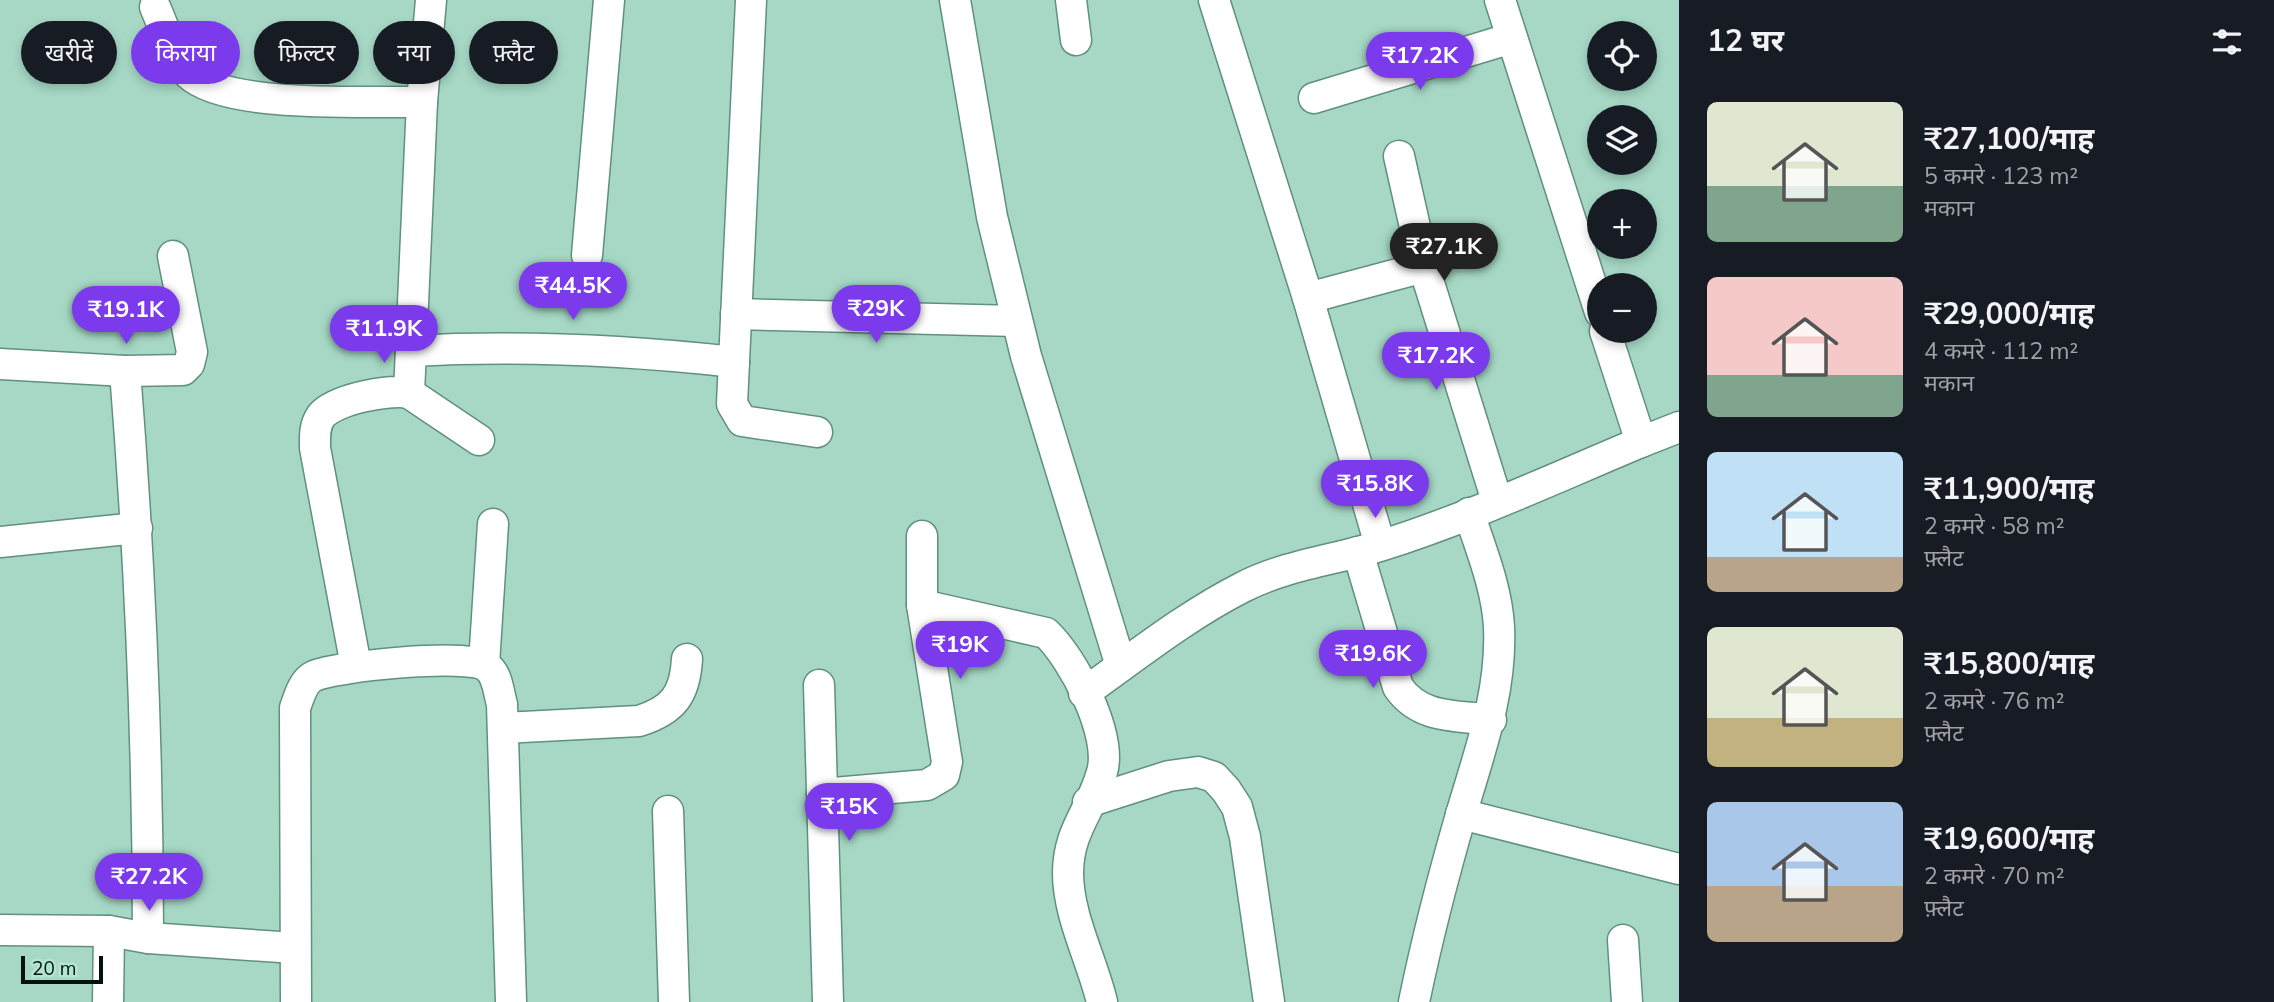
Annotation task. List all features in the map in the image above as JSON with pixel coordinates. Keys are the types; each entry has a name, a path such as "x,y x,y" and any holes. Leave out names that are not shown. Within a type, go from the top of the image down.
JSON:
{"street":[{"path":"409,393 422,102 431,0"},
{"path":"586,255 609,0"},
{"path":"751,0 732,404 742,421 817,432"},
{"path":"955,0 992,216 1017,321 1121,666"},
{"path":"1072,0 1076,40"},
{"path":"1214,0 1308,298 1369,549 1398,687 1408,702 1423,710 1491,720"},
{"path":"1500,0 1587,273"},
{"path":"155,7 179,63 192,77 221,91 276,99 422,102"},
{"path":"1314,98 1512,38"},
{"path":"1399,156 1424,267 1497,501"},
{"path":"0,364 177,372 189,364 192,352 173,257"},
{"path":"1308,298 1424,267"},
{"path":"736,314 1017,321"},
{"path":"1609,343 1641,442"},
{"path":"411,351 541,346 630,350 734,362"},
{"path":"125,371 137,528 148,787 148,938"},
{"path":"356,666 315,448 316,425 323,414 334,407 382,391 409,393 479,440"},
{"path":"1084,693 1192,616 1244,587 1280,572 1369,549 1469,513 1679,427"},
{"path":"1415,1002 1426,944 1461,814 1491,720 1499,627 1491,580 1469,513"},
{"path":"484,664 493,524"},
{"path":"0,542 137,528"},
{"path":"822,794 920,786 944,775 947,762 922,605 922,536"},
{"path":"922,605 1046,633 1057,643 1084,693 1103,739 1105,764 1076,828 1068,875 1071,898 1102,1002"},
{"path":"503,728 639,721 660,714 677,697 686,681 687,659"},
{"path":"296,1002 295,708 302,689 312,677 356,666 456,661 484,664 495,673 503,728 511,1002"},
{"path":"820,685 828,1002"},
{"path":"1088,802 1169,776 1198,772 1214,777 1226,790 1237,807 1245,837 1269,1002"},
{"path":"668,811 674,1002"},
{"path":"1461,814 1679,869"},
{"path":"0,930 109,932 148,938 295,948"},
{"path":"108,1002 109,932"},
{"path":"1623,940 1627,1002"}]}
